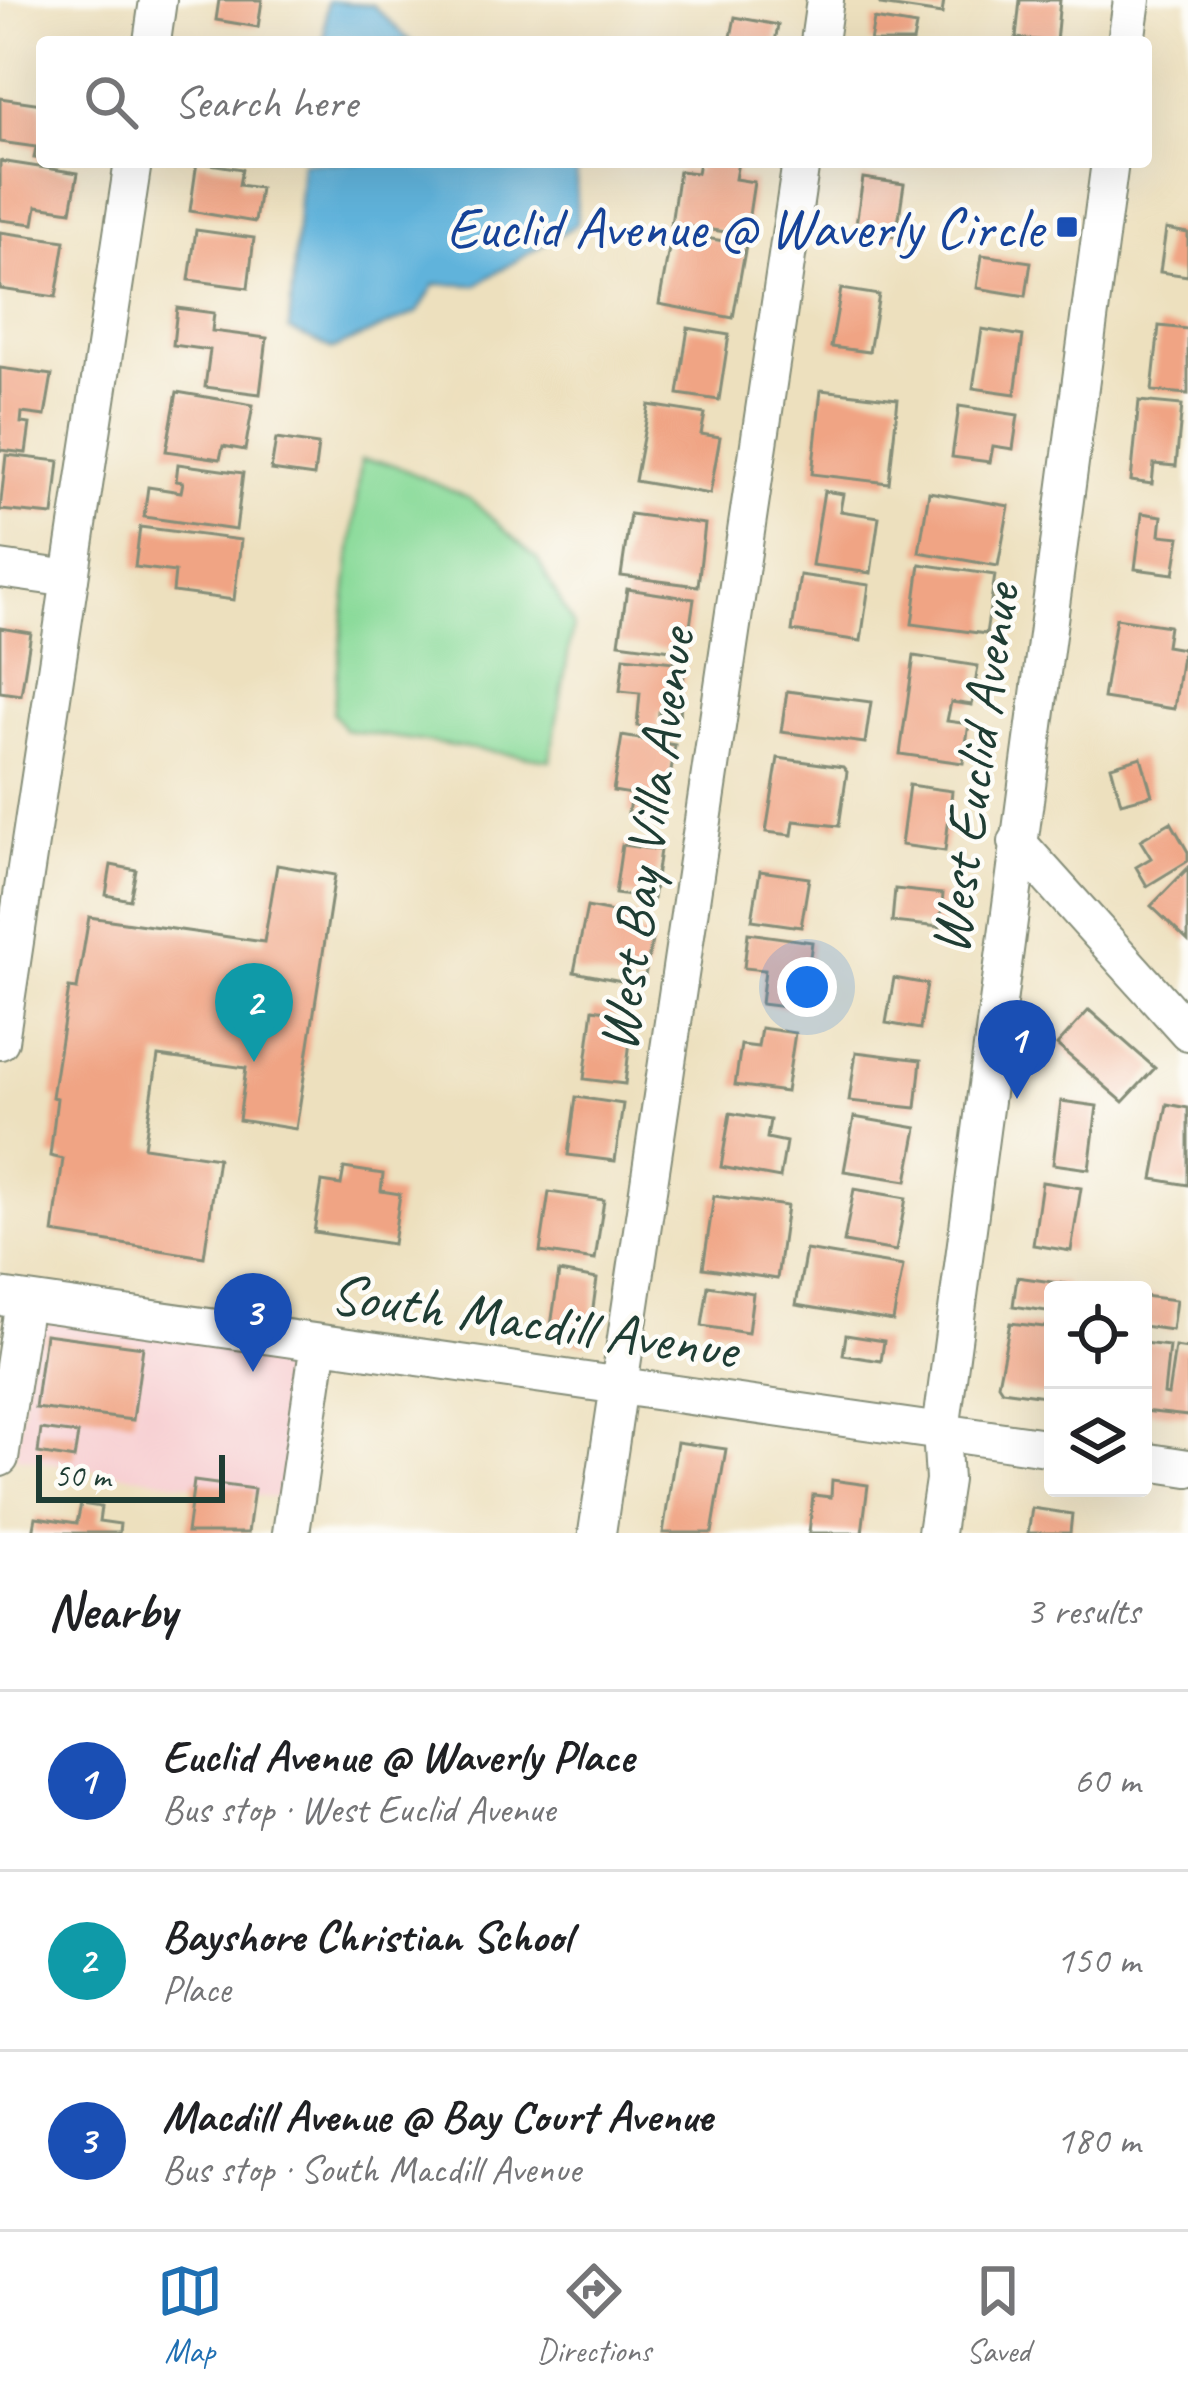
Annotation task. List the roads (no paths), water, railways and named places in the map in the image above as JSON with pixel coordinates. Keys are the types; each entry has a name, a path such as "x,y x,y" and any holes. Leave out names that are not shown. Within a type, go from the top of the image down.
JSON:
{"street":[{"path":"153,36 158,0"},
{"path":"820,36 825,0"},
{"path":"0,1041 133,168"},
{"name":"West Bay Villa Avenue","path":"597,1533 800,168"},
{"name":"West Euclid Avenue","path":"936,1533 944,1480 940,1431 1109,168"},
{"path":"0,569 70,579"},
{"path":"1017,842 1188,1032"},
{"path":"0,1458 12,1299"},
{"name":"South Macdill Avenue","path":"12,1299 1044,1447"},
{"path":"291,1533 319,1343"},
{"path":"1152,1462 1188,1468"}],"water":[{"path":"327,1 373,5 405,36 324,36"},
{"path":"302,168 576,168 577,224 476,285 435,284 418,312 333,349 289,330"}],"place":[{"name":"Euclid Avenue @ Waverly Circle","path":"1067,227"},
{"name":"Bayshore Christian School","path":"254,1062"},
{"name":"Euclid Avenue @ Waverly Place","path":"1017,1099"},
{"name":"Macdill Avenue @ Bay Court Avenue","path":"253,1372"}]}
